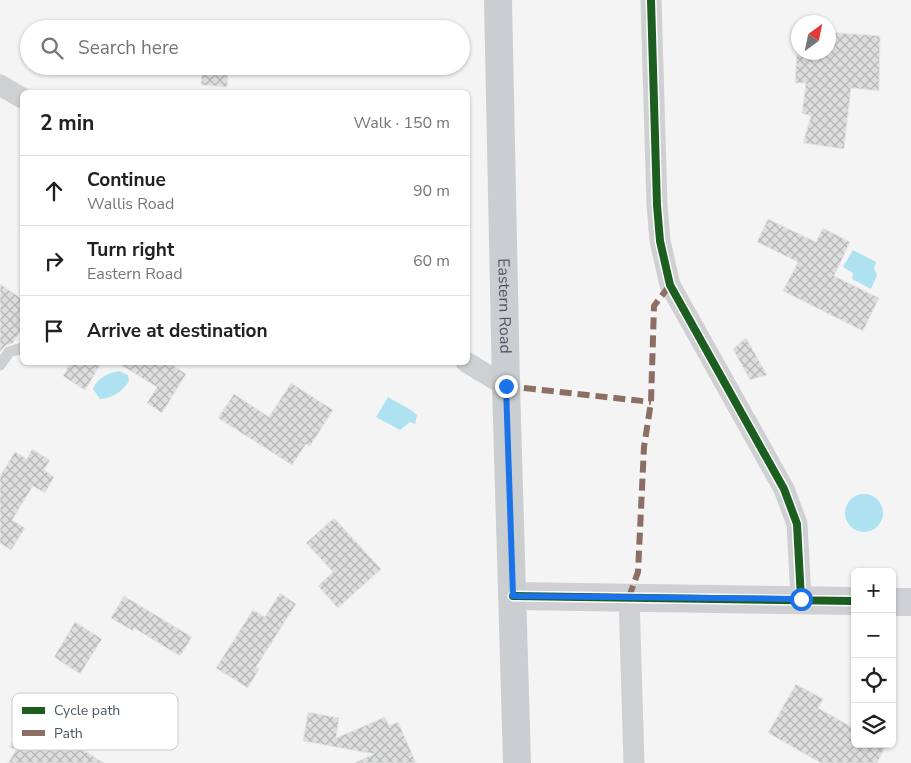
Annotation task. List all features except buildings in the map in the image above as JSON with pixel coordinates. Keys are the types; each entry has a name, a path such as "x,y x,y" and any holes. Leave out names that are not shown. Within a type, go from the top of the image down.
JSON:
{"main road":[{"name":"Eastern Road","path":"498,0 506,386 517,763"}],"street":[{"path":"651,0 657,205 660,240 670,285 784,489 797,524 801,599"},
{"path":"0,85 20,97"},
{"path":"470,364 506,386"},
{"path":"513,596 851,601"},
{"path":"629,597 634,763"},
{"path":"896,602 911,602"}],"lane":[{"path":"0,364 9,352 20,349"}],"water":[{"path":"853,250 876,262 874,268 877,275 871,289 852,279 853,273 843,267"},
{"path":"119,371 128,375 129,381 117,394 100,399 93,389 97,382 111,373"},
{"path":"388,397 417,415 415,424 410,422 400,430 376,417"},
{"path":"864,494 871,495 877,500 882,506 882,520 877,526 871,531 864,532 857,531 851,526 846,520 845,513 846,506 851,500 857,495"}],"marked path":[{"path":"629,597 638,572 644,447 651,402 654,306 670,285"},
{"path":"506,386 651,402"}],"cycle path":[{"path":"651,0 657,205 660,241 670,285 784,489 797,524 801,599"},
{"path":"513,596 851,601"}],"route":[{"path":"506,386 513,596 801,599"}]}
